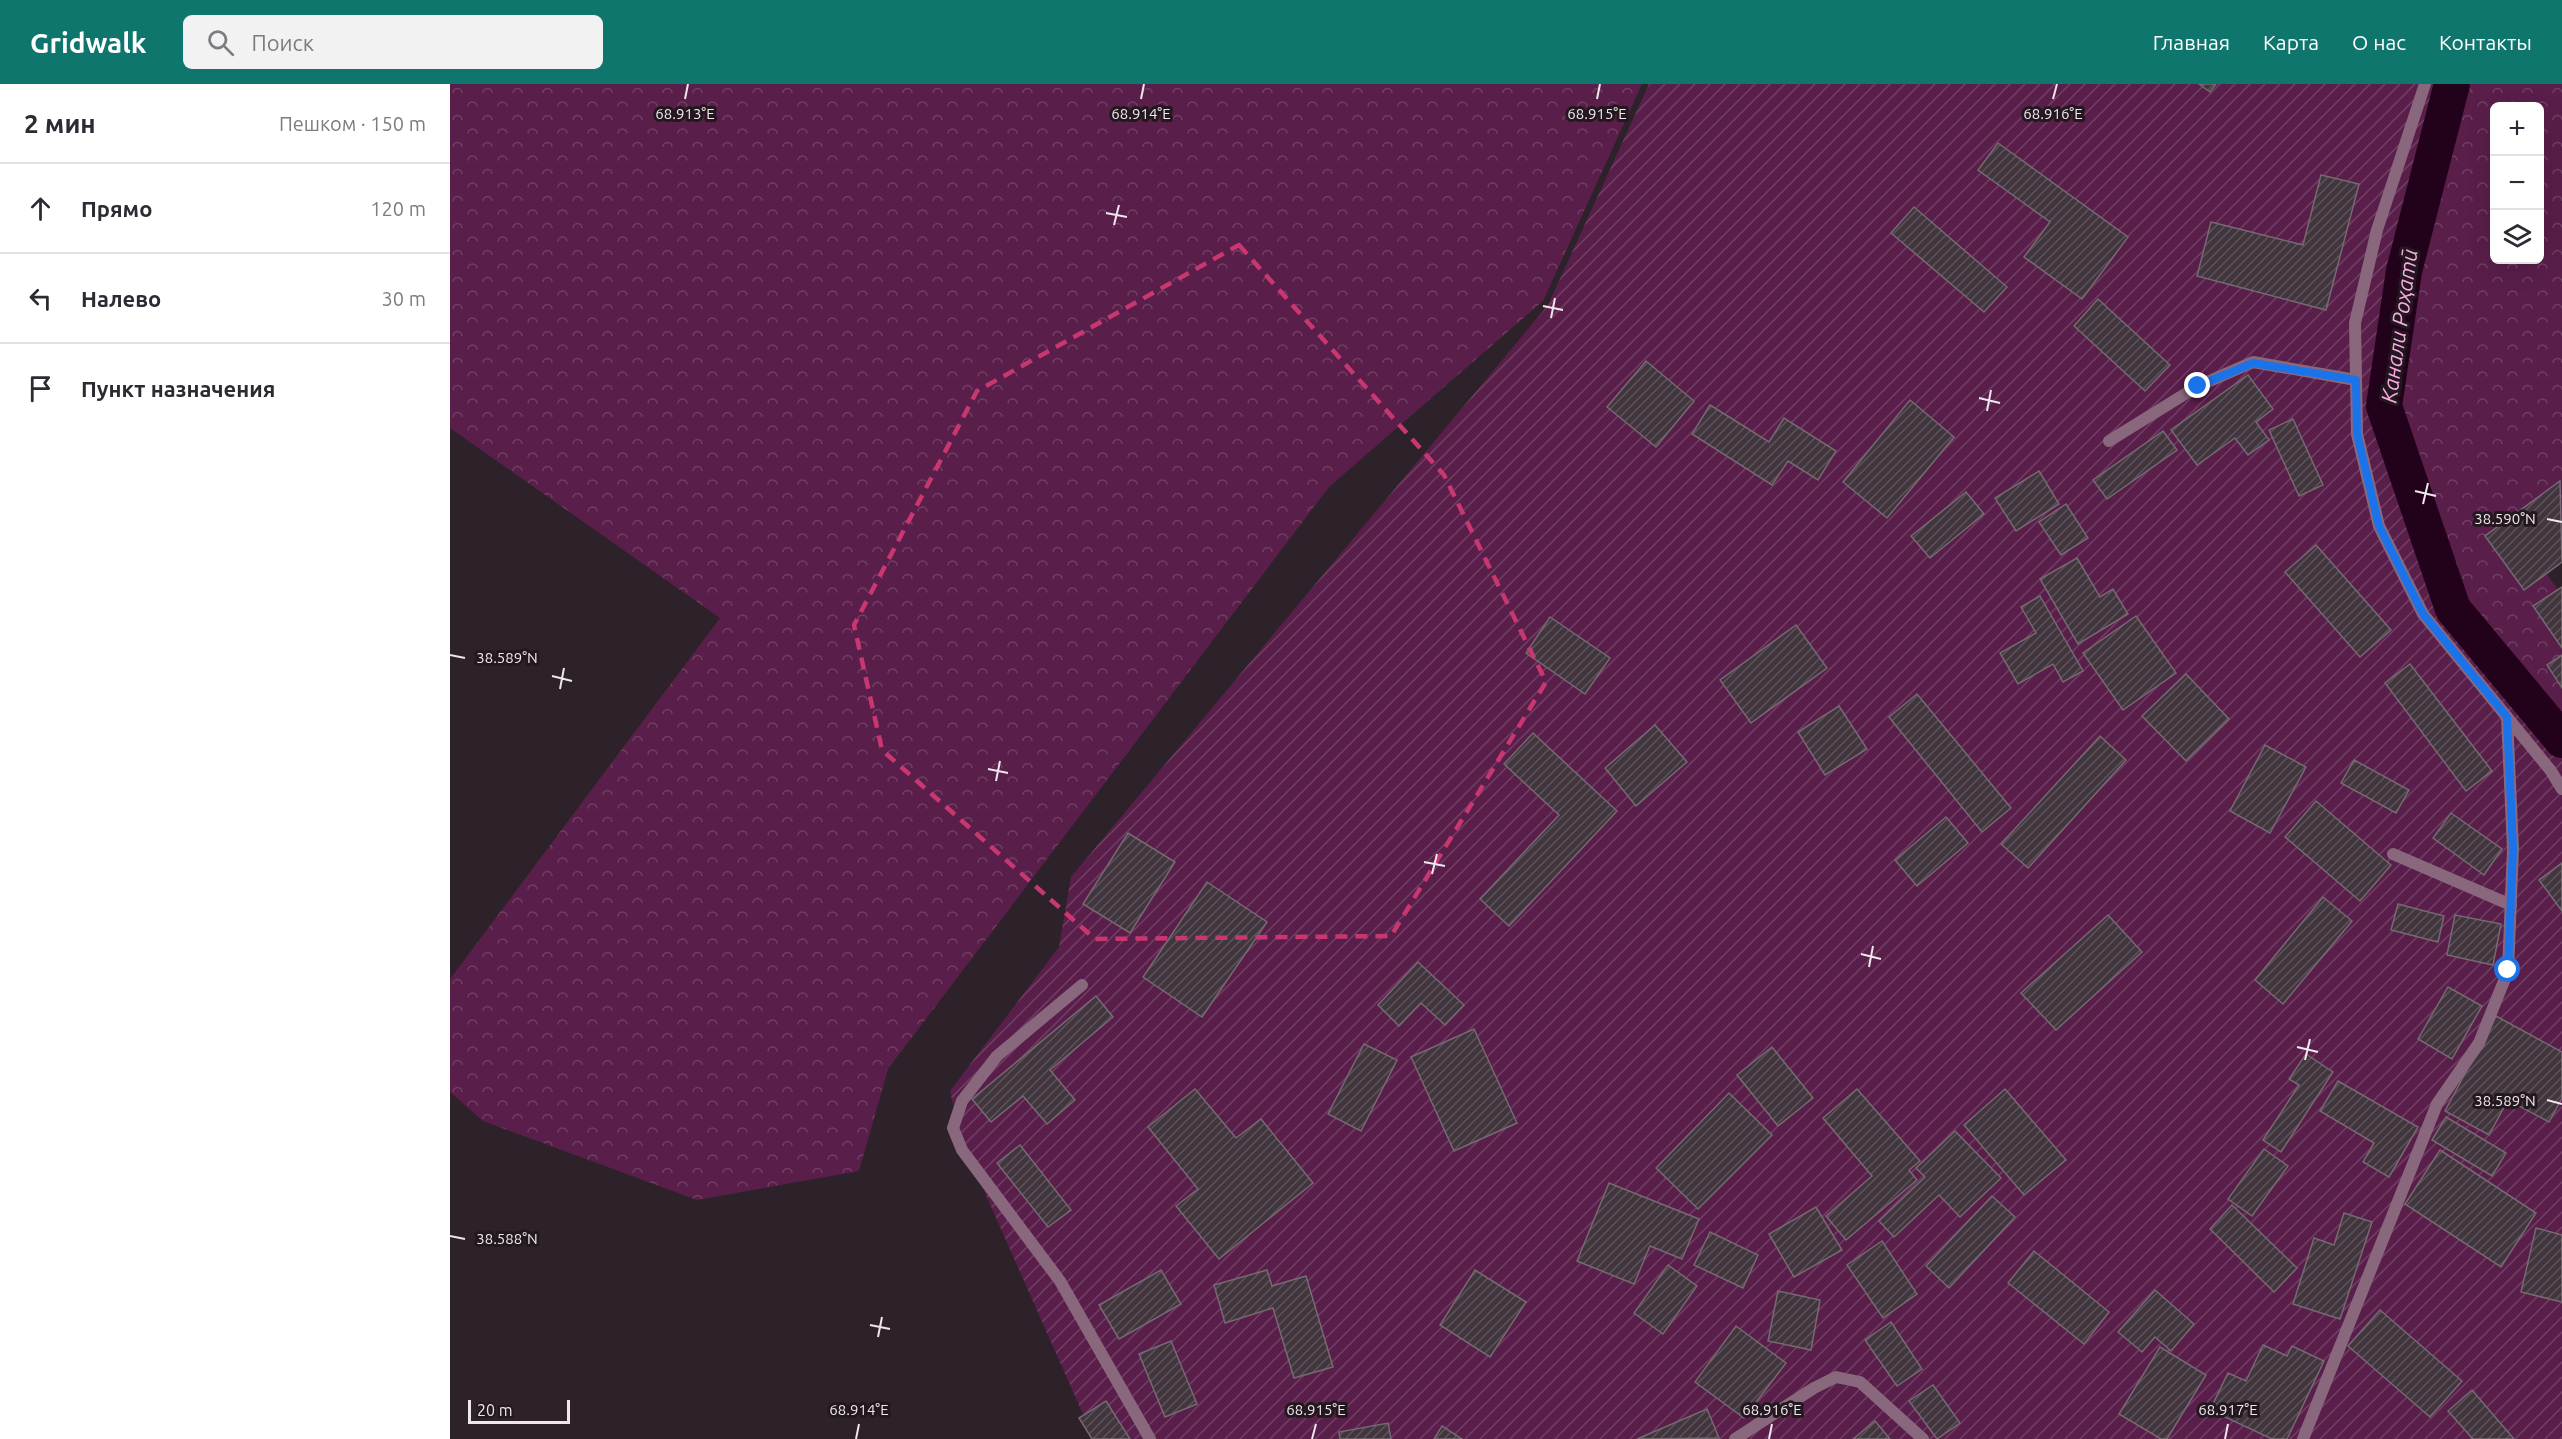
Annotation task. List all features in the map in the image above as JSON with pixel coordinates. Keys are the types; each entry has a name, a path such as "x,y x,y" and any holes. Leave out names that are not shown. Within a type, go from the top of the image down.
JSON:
{"street":[{"path":"2425,84 2377,230 2355,322 2357,434 2379,526 2423,614 2551,771 2562,789"},
{"path":"2109,441 2198,386 2253,363 2356,380"},
{"path":"2303,1439 2437,1104 2479,1043 2508,970 2513,849 2507,717"},
{"path":"2393,854 2511,905"},
{"path":"1082,985 998,1056 962,1101 953,1128 962,1150 1060,1281 1150,1439"},
{"path":"1735,1439 1814,1388 1836,1377 1860,1382 1923,1439"}],"highlighted area":[{"path":"1239,245 1444,475 1546,682 1391,936 1095,939 882,750 854,625 977,391"}],"green space":[{"path":"450,84 1642,84 1543,301 1329,487 888,1069 859,1171 697,1200 483,1121 450,1092 450,979 720,618 450,428"},
{"path":"1649,84 2452,84 2404,271 2384,406 2453,609 2562,740 2562,1439 1094,1439 961,1139 950,1091 1059,947 1071,877 1548,305"},
{"path":"2452,84 2562,84 2562,513 2524,543 2562,595 2562,740 2453,609 2384,406 2404,271"}],"building":[{"path":"2199,84 2216,84 2210,92"},
{"path":"1998,143 2128,237 2082,299 2024,257 2050,222 1978,170"},
{"path":"2321,175 2359,184 2326,310 2197,276 2211,222 2303,245"},
{"path":"1914,207 2007,287 1984,312 1891,233"},
{"path":"2098,299 2170,365 2145,391 2074,326"},
{"path":"1646,361 1694,401 1656,447 1607,407"},
{"path":"2248,375 2273,409 2256,422 2269,440 2248,455 2235,438 2197,465 2171,430"},
{"path":"1910,400 1954,437 1887,518 1843,482"},
{"path":"1710,405 1769,442 1784,418 1836,451 1818,480 1788,461 1772,485 1692,434"},
{"path":"2293,419 2323,485 2299,496 2269,430"},
{"path":"2163,431 2177,450 2107,499 2093,480"},
{"path":"2039,471 2059,504 2016,531 1995,498"},
{"path":"2560,481 2562,562 2524,590 2485,536"},
{"path":"1966,492 1984,514 1930,558 1911,536"},
{"path":"2066,504 2088,538 2061,555 2039,522"},
{"path":"2316,545 2391,630 2360,657 2285,572"},
{"path":"2077,558 2100,597 2113,589 2128,614 2078,644 2040,579"},
{"path":"2562,587 2562,648 2533,606"},
{"path":"2040,596 2083,671 2063,682 2053,664 2018,684 2000,653 2036,633 2021,607"},
{"path":"2136,616 2176,673 2123,710 2083,653"},
{"path":"1550,617 1610,658 1585,694 1526,653"},
{"path":"1796,625 1827,668 1751,723 1720,680"},
{"path":"2562,655 2562,688 2547,665"},
{"path":"2410,664 2492,771 2466,791 2385,683"},
{"path":"2186,674 2229,719 2186,761 2142,716"},
{"path":"1917,694 2011,808 1982,832 1889,717"},
{"path":"1839,706 1867,749 1825,775 1798,732"},
{"path":"1655,725 1687,762 1636,806 1605,768"},
{"path":"1533,733 1617,811 1509,926 1480,899 1559,815 1504,764"},
{"path":"2100,736 2126,760 2028,868 2001,844"},
{"path":"2265,745 2306,767 2270,833 2230,811"},
{"path":"2354,760 2409,790 2396,813 2341,783"},
{"path":"2316,801 2391,865 2360,901 2285,837"},
{"path":"2451,813 2502,849 2484,875 2433,838"},
{"path":"1946,817 1968,843 1917,886 1895,860"},
{"path":"1128,833 1175,862 1130,933 1083,904"},
{"path":"2562,863 2562,911 2539,880"},
{"path":"1207,882 1267,922 1202,1017 1143,977"},
{"path":"2323,897 2352,921 2283,1004 2255,980"},
{"path":"2398,904 2444,916 2438,942 2391,930"},
{"path":"2108,915 2142,952 2056,1030 2021,993"},
{"path":"2455,915 2501,924 2493,965 2447,955"},
{"path":"1418,962 1464,1005 1445,1025 1421,1003 1399,1026 1378,1005"},
{"path":"2448,987 2482,1006 2452,1059 2418,1039"},
{"path":"1096,996 1113,1017 1050,1070 1075,1100 1047,1124 1023,1096 991,1122 972,1099"},
{"path":"2496,1016 2562,1052 2562,1098 2549,1122 2508,1100 2489,1135 2445,1111"},
{"path":"1474,1029 1517,1123 1454,1151 1411,1057"},
{"path":"1364,1044 1397,1060 1361,1131 1328,1114"},
{"path":"1772,1047 1813,1098 1778,1126 1737,1075"},
{"path":"2306,1054 2333,1072 2281,1152 2263,1140 2299,1085 2289,1079"},
{"path":"2338,1081 2418,1127 2389,1177 2363,1162 2374,1143 2320,1111"},
{"path":"1195,1089 1236,1138 1261,1119 1313,1183 1219,1259 1176,1206 1198,1189 1148,1127"},
{"path":"1857,1089 1920,1161 1909,1170 1917,1180 1846,1240 1826,1216 1872,1176 1823,1118"},
{"path":"2005,1089 2066,1160 2024,1195 1964,1125"},
{"path":"1729,1093 1772,1135 1698,1209 1656,1168"},
{"path":"2446,1117 2506,1153 2492,1176 2432,1140"},
{"path":"1955,1131 2001,1178 1960,1217 1939,1195 1894,1237 1879,1221 1925,1177 1916,1168"},
{"path":"1020,1145 1071,1210 1048,1227 997,1163"},
{"path":"2264,1149 2288,1166 2252,1216 2228,1199"},
{"path":"2440,1150 2536,1213 2501,1267 2405,1204"},
{"path":"1609,1183 1699,1219 1682,1259 1650,1246 1634,1284 1577,1261"},
{"path":"1992,1196 2015,1217 1949,1288 1926,1266"},
{"path":"2232,1205 2297,1268 2274,1292 2210,1229"},
{"path":"1816,1207 1842,1250 1794,1277 1769,1234"},
{"path":"2344,1213 2372,1222 2340,1319 2293,1304 2314,1238 2334,1245"},
{"path":"2536,1228 2562,1235 2562,1302 2521,1292"},
{"path":"1710,1232 1758,1255 1743,1288 1694,1265"},
{"path":"1882,1241 1917,1294 1883,1318 1847,1265"},
{"path":"2034,1251 2109,1312 2084,1344 2008,1283"},
{"path":"1668,1265 1697,1286 1663,1334 1634,1313"},
{"path":"1161,1270 1181,1304 1119,1339 1099,1305"},
{"path":"1267,1270 1272,1286 1306,1276 1333,1367 1294,1378 1273,1308 1225,1323 1214,1285"},
{"path":"1475,1270 1526,1302 1490,1357 1440,1325"},
{"path":"2155,1290 2194,1324 2171,1351 2155,1337 2142,1352 2118,1332"},
{"path":"1778,1291 1820,1300 1811,1350 1768,1341"},
{"path":"2380,1310 2462,1381 2430,1417 2348,1346"},
{"path":"1891,1322 1922,1369 1897,1386 1865,1340"},
{"path":"1736,1326 1786,1363 1744,1418 1695,1382"},
{"path":"1171,1341 1197,1404 1165,1417 1139,1354"},
{"path":"2263,1345 2287,1356 2292,1346 2324,1361 2287,1439 2272,1439 2210,1410 2228,1373 2246,1381"},
{"path":"2160,1347 2206,1375 2167,1439 2161,1439 2119,1414"},
{"path":"1933,1385 1960,1423 1937,1439 1909,1401"},
{"path":"2472,1390 2514,1439 2473,1439 2448,1411"},
{"path":"1106,1401 1130,1439 1092,1439 1079,1418"},
{"path":"1707,1409 1719,1438 1637,1439"},
{"path":"1875,1421 1890,1439 1853,1439"},
{"path":"1388,1423 1391,1439 1340,1439 1339,1432"},
{"path":"1442,1426 1462,1439 1434,1439"}],"waterway":[{"name":"Канали Роҳатӣ","path":"2452,84 2404,271 2384,406 2453,609 2562,740"}],"route":[{"path":"2198,386 2253,363 2297,368 2356,380 2357,434 2379,526 2423,614 2507,717 2513,849 2508,970"}]}
